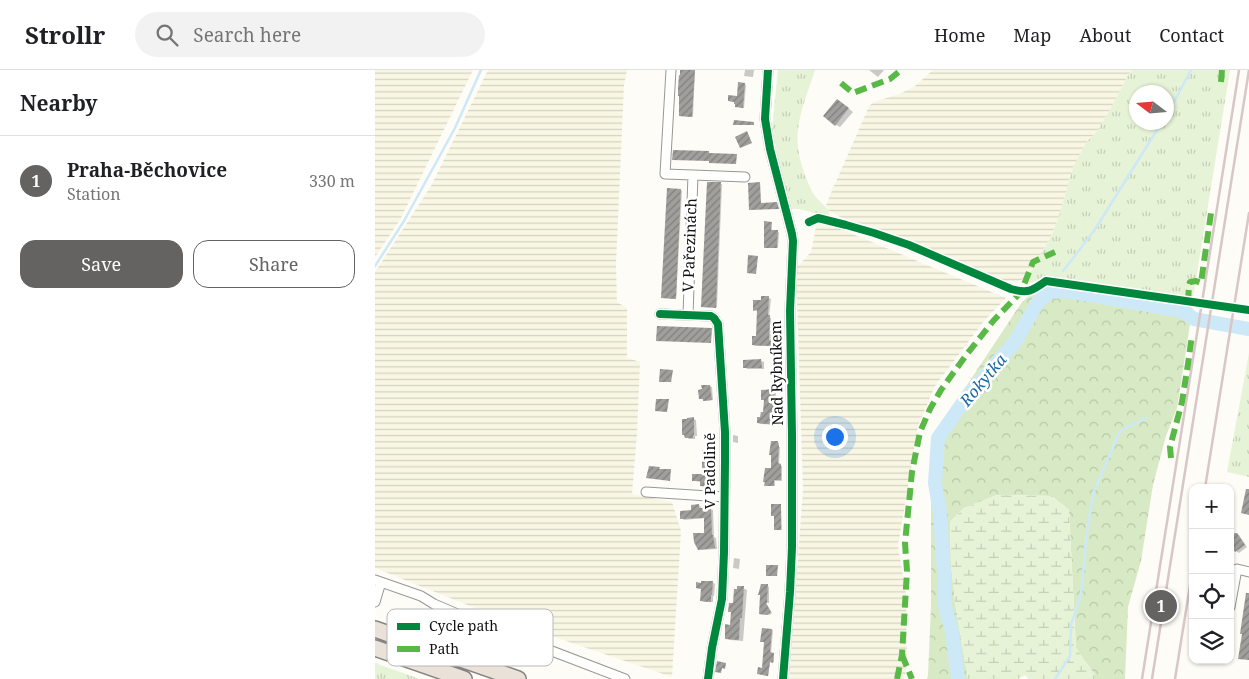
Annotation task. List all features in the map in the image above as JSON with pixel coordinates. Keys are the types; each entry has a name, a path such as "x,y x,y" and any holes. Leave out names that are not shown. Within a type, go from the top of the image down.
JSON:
{"highway":[{"path":"375,629 387,633"},
{"path":"375,648 387,652"},
{"path":"427,666 464,679"},
{"path":"481,666 518,679"}],"street":[{"path":"671,70 665,174 745,177"},
{"name":"Nad Rybníkem","path":"768,70 765,119 770,149 793,241 789,311 792,547 783,679"},
{"name":"V Pařezinách","path":"688,315 693,175"},
{"name":"V Padolině","path":"660,314 711,316 718,324 725,432 722,599 708,679"},
{"path":"646,492 724,497"},
{"path":"1234,585 1237,569 1249,572"},
{"path":"376,600 378,581 421,596 446,609"},
{"path":"553,651 625,679"}],"shaded area":[{"path":"375,70 473,70 400,220 375,257"},
{"path":"488,70 627,70 624,85 616,264 617,302 627,308 627,358 640,362 632,494 672,502 681,531 672,677 553,637 553,609 478,609 375,568 375,272 431,186"},
{"path":"933,70 1132,70 1111,108 1097,131 1085,144 1073,167 1059,216 1051,236 1030,273 1016,282 1000,280 937,253 842,218 829,211 826,206 869,106 874,102 914,87"},
{"path":"817,222 824,222 1006,298 984,321 935,386 918,426 898,546 906,594 907,666 904,679 789,679 803,490 796,268 811,252"}],"green space":[{"path":"778,70 815,70 801,115 797,138 801,163 815,195 829,211 829,214 826,216 799,209 791,209 772,129"},
{"path":"1132,70 1230,70 1193,298 1097,285 1062,278 1051,277 1029,283 1023,279 1030,273 1051,236 1059,216 1073,167 1085,144 1097,131"},
{"path":"1047,285 1193,305 1177,408 1166,436 1153,485 1141,561 1128,607 1125,679 1095,679 1095,675 1076,648 1069,510 1052,496 997,495 964,508 950,522 951,564 956,609 968,679 927,679 931,606 931,495 934,440 938,429 1022,302 1031,294"},
{"path":"1249,353 1249,477 1227,472"},
{"path":"997,495 1052,496 1069,510 1076,648 1095,675 1095,679 1029,679 1025,675 1018,679 968,679 956,609 951,564 950,522 964,508"},
{"path":"375,663 420,679 375,679"}],"building":[{"path":"680,70 695,70 692,117 679,116 678,88"},
{"path":"738,82 745,83 743,108 735,107 734,102 728,101 728,95 737,96"},
{"path":"837,99 849,108 835,126 823,116"},
{"path":"734,120 754,122 754,125 733,125"},
{"path":"747,131 752,143 740,148 735,137"},
{"path":"673,150 737,154 736,164 672,160"},
{"path":"707,182 721,182 716,308 701,307"},
{"path":"760,182 761,203 777,202 779,209 749,210 748,183"},
{"path":"667,188 681,189 676,299 661,298"},
{"path":"764,221 772,222 771,230 778,230 777,248 764,248"},
{"path":"748,255 758,256 756,274 747,273"},
{"path":"761,296 769,296 769,340 771,341 771,346 752,345 752,336 756,336 757,310 753,311 753,300 761,300"},
{"path":"657,326 712,328 711,343 656,341"},
{"path":"761,359 762,368 743,368 743,360"},
{"path":"660,369 673,370 671,382 659,382"},
{"path":"701,385 710,385 712,400 703,401 703,399 699,399 698,390 702,389"},
{"path":"774,389 775,409 778,409 777,425 757,423 757,417 760,417 761,412 763,412 764,400 761,400 761,390"},
{"path":"656,399 669,399 667,412 655,411"},
{"path":"694,417 693,438 685,438 682,435 682,419"},
{"path":"771,441 778,441 778,463 781,464 781,480 774,480 774,486 764,486 765,468 771,468 771,455 769,455"},
{"path":"705,447 713,447 713,486 700,486 700,481 692,481 692,474 702,474 702,450 705,450"},
{"path":"649,466 660,467 659,469 671,469 670,481 646,478"},
{"path":"1246,489 1249,489 1249,515 1241,513"},
{"path":"699,504 699,508 711,508 712,535 715,548 698,550 694,542 693,533 704,533 704,518 680,519 680,511 691,510 691,505"},
{"path":"771,504 781,504 781,530 774,530 774,516 771,516"},
{"path":"1237,533 1245,545 1235,552 1234,551 1234,534"},
{"path":"766,565 778,565 777,576 766,576"},
{"path":"701,581 713,581 711,602 700,601 701,589 696,588 696,582 701,583"},
{"path":"761,584 768,584 766,603 771,612 767,615 759,614 760,595 758,595"},
{"path":"737,586 744,586 739,640 725,639 725,624 730,625 731,612 728,612 729,603 733,603 734,589 737,589"},
{"path":"1246,593 1249,593 1249,660 1238,659"},
{"path":"762,628 772,629 770,652 774,653 773,663 770,662 768,676 757,674 758,667 762,668 764,642 760,642"},
{"path":"717,661 726,663 725,669 722,668 721,673 715,672"}],"waterway":[{"path":"375,266 404,221 455,128 481,70"},
{"path":"1174,102 1191,70"},
{"path":"1063,271 1094,231 1157,130"},
{"name":"Rokytka","path":"1050,292 1052,286"},
{"name":"Rokytka","path":"958,679 952,632 944,603 940,512 935,483 938,438 969,394 1015,342 1038,302 1050,292 1067,291 1183,311 1194,319 1249,329"},
{"path":"1055,679 1070,656 1071,625 1081,594 1087,531 1094,491 1120,431 1146,418"}],"railway":[{"path":"1142,679 1239,70"},
{"path":"1152,679 1249,70"},
{"path":"1206,484 1249,213"},
{"path":"1175,679 1192,574"}],"marked path":[{"path":"841,83 853,93 890,79 901,70"},
{"path":"1221,82 1222,70"},
{"path":"1188,302 1190,282 1196,281 1201,283 1211,213"},
{"path":"897,679 902,655 907,571 905,543 912,472 920,432 941,390 994,320 1021,292 1033,262 1055,252"},
{"path":"1171,458 1170,447 1182,402 1192,335"},
{"path":"902,655 912,679"}],"cycle path":[{"path":"768,70 765,119 770,149 793,241 790,311 792,547 783,679"},
{"path":"809,222 818,218 874,233 909,245 1017,291 1030,291 1046,281 1249,310"},
{"path":"660,314 711,316 718,324 725,432 724,552 722,599 708,679"}],"place":[{"name":"Praha-Běchovice","path":"1161,606"}]}
